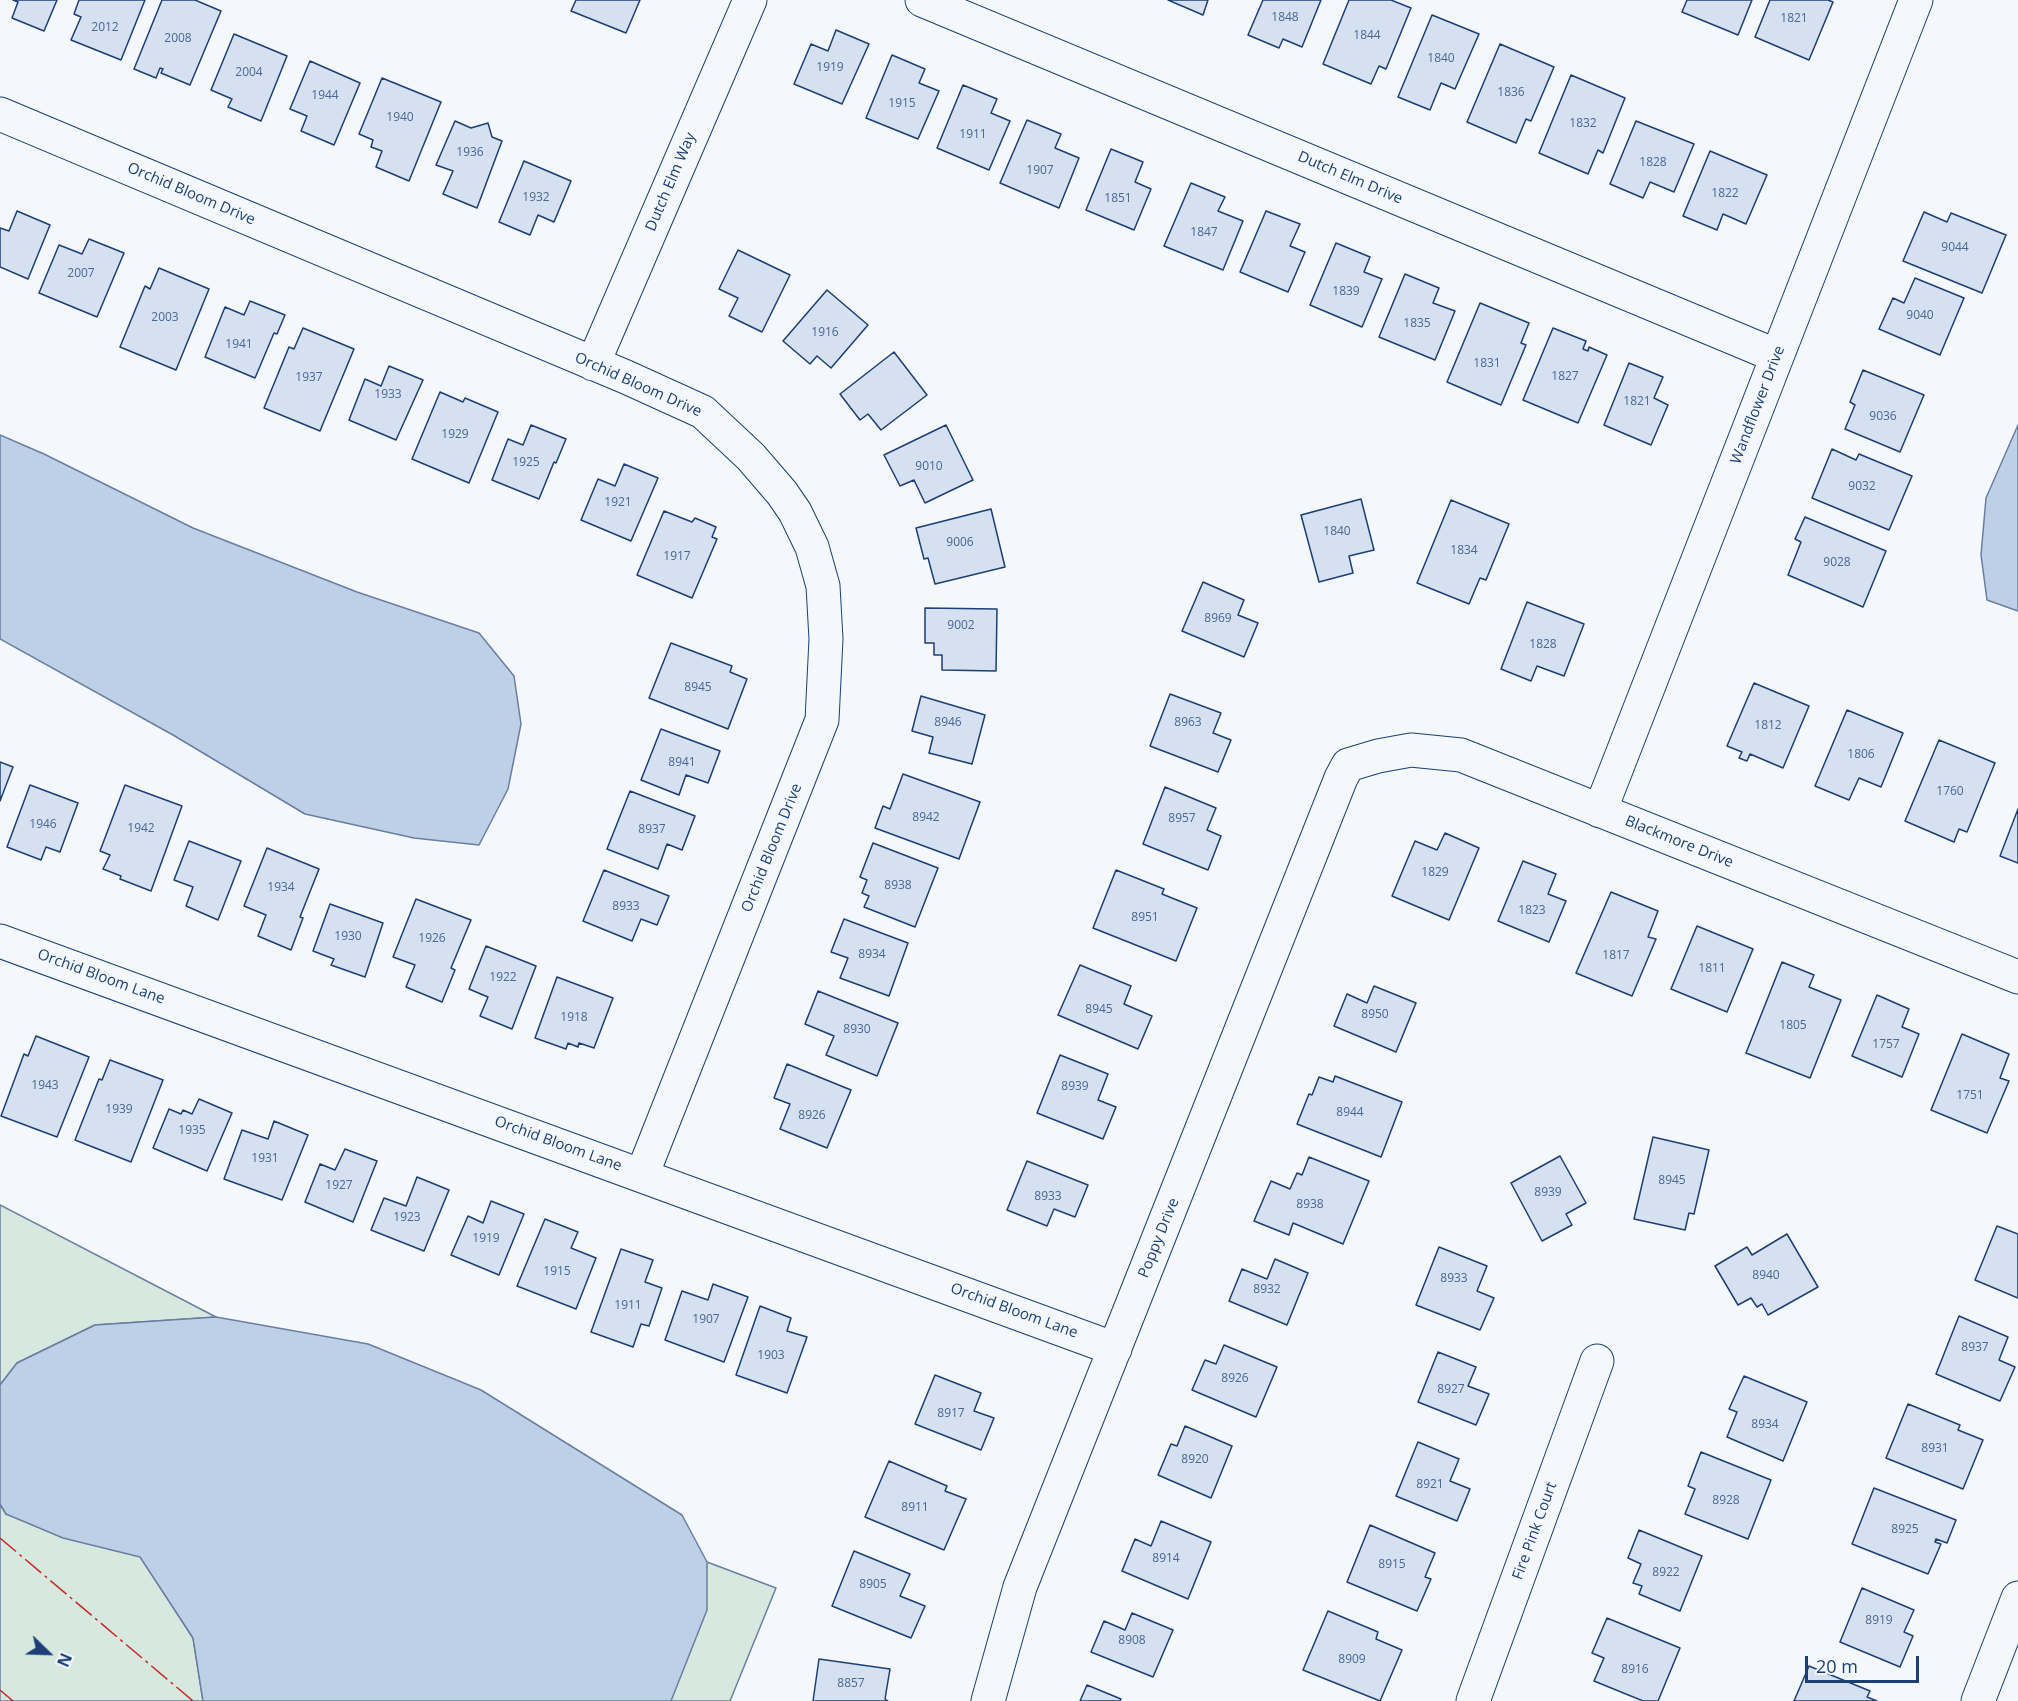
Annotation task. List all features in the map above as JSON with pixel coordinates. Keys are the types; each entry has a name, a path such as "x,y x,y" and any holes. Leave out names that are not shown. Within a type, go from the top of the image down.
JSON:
{"street":[{"name":"Dutch Elm Way","path":"593,364 750,0"},
{"name":"Dutch Elm Drive","path":"922,0 1777,356"},
{"name":"Wandflower Drive","path":"1600,811 1916,0"},
{"name":"Orchid Bloom Drive","path":"0,114 702,412 751,457 795,512 812,547 823,586 826,639 822,720 642,1175"},
{"name":"Blackmore Drive","path":"1341,778 1348,765 1378,756 1412,750 1461,755 2018,977"},
{"name":"Poppy Drive","path":"988,1701 1020,1587 1341,778"},
{"name":"Orchid Bloom Lane","path":"0,940 1115,1348"},
{"name":"Fire Pink Court","path":"1473,1701 1598,1361"},
{"path":"1978,1701 2018,1598"}],"shaded area":[{"path":"0,1205 216,1317 95,1325 17,1363 0,1385"},
{"path":"0,1504 6,1514 140,1556 193,1638 203,1701 0,1701"},
{"path":"707,1562 776,1588 730,1701 653,1701"}],"water":[{"path":"2018,425 2018,611 1987,600 1981,555 1986,498"},
{"path":"0,435 44,454 193,528 357,592 479,633 514,676 521,724 508,789 479,845 414,838 305,814 173,735 0,639"},
{"path":"216,1317 368,1344 481,1390 682,1515 707,1562 707,1610 671,1701 203,1701 193,1638 140,1557 63,1538 6,1514 0,1504 0,1385 17,1363 95,1325"}],"building":[{"path":"13,0 57,0 44,31 12,18 18,2"},
{"path":"79,0 145,0 121,60 71,40 81,17 74,14"},
{"path":"162,0 195,0 221,11 190,85 161,73 163,69 160,68 156,78 134,69"},
{"path":"576,0 640,0 626,33 571,11"},
{"path":"1168,0 1208,0 1203,15"},
{"path":"1263,0 1321,0 1302,47 1283,39 1279,48 1248,35"},
{"path":"1349,0 1391,0 1411,8 1386,69 1379,66 1371,84 1323,64"},
{"path":"1687,0 1752,0 1738,35 1682,12"},
{"path":"1770,0 1828,0 1833,2 1809,60 1755,37"},
{"path":"1432,15 1479,34 1455,89 1441,83 1430,110 1398,97"},
{"path":"836,30 869,44 842,104 794,84 811,44 828,51"},
{"path":"234,34 287,56 261,121 228,107 232,99 211,90"},
{"path":"1500,44 1554,67 1531,121 1526,119 1516,143 1467,122"},
{"path":"892,55 925,69 919,83 939,91 918,139 866,118"},
{"path":"310,61 360,83 334,145 301,131 307,116 290,109"},
{"path":"1571,75 1625,98 1603,153 1598,150 1588,174 1539,153"},
{"path":"382,78 441,102 409,181 376,167 382,151 371,147 373,140 359,134"},
{"path":"963,85 997,99 991,113 1010,121 989,170 937,148"},
{"path":"1027,120 1061,134 1055,148 1079,158 1059,208 1000,183"},
{"path":"455,121 471,128 488,123 492,137 502,141 477,208 443,194 453,171 436,165"},
{"path":"1636,121 1694,144 1674,192 1650,182 1643,198 1610,184"},
{"path":"1111,149 1143,162 1135,182 1151,189 1134,230 1086,210"},
{"path":"1710,151 1767,175 1746,224 1723,214 1717,230 1683,216"},
{"path":"524,161 571,181 554,222 538,215 530,235 499,222"},
{"path":"1191,183 1225,197 1218,211 1243,221 1223,270 1164,246"},
{"path":"17,211 50,225 28,279 0,267 0,228 9,231"},
{"path":"1266,211 1300,224 1290,246 1305,252 1288,292 1240,272"},
{"path":"1924,212 1947,222 1951,213 2006,235 1982,293 1903,261"},
{"path":"89,239 124,253 97,317 39,293 59,245 82,254"},
{"path":"1336,243 1370,257 1364,272 1382,279 1362,327 1310,305"},
{"path":"738,250 790,275 762,332 729,316 738,298 719,289"},
{"path":"159,268 209,289 176,370 120,347 145,286 150,289"},
{"path":"1405,274 1439,288 1433,303 1455,311 1435,360 1379,337"},
{"path":"1915,278 1964,298 1940,355 1879,329 1893,298 1904,303"},
{"path":"827,290 868,325 831,368 817,356 810,364 783,341"},
{"path":"250,301 285,315 277,334 274,333 255,378 205,357 225,307 244,315"},
{"path":"1480,303 1529,323 1521,343 1526,345 1501,405 1447,382"},
{"path":"303,328 354,349 320,431 264,408 289,347 294,349"},
{"path":"1553,328 1586,341 1583,349 1588,351 1589,347 1607,355 1578,423 1523,400"},
{"path":"894,352 927,395 881,430 868,414 860,420 840,394"},
{"path":"1629,363 1663,377 1654,398 1668,405 1651,445 1604,425"},
{"path":"389,366 423,380 396,440 349,420 365,379 381,386"},
{"path":"1863,370 1924,395 1900,452 1845,429 1855,405 1850,402"},
{"path":"440,392 463,402 465,398 498,412 469,483 412,459"},
{"path":"531,425 566,439 539,499 492,480 508,439 523,445"},
{"path":"946,425 973,480 925,503 914,480 900,486 884,455"},
{"path":"1832,449 1856,460 1859,454 1912,476 1889,530 1812,498"},
{"path":"624,464 658,478 631,541 581,520 598,479 615,486"},
{"path":"1361,499 1374,550 1349,556 1353,573 1319,582 1301,515"},
{"path":"1451,500 1509,524 1486,580 1480,578 1469,604 1417,583"},
{"path":"991,509 1005,567 935,584 928,558 924,559 916,528"},
{"path":"664,511 692,522 695,518 716,527 712,537 717,539 692,598 637,575"},
{"path":"1805,517 1886,551 1863,607 1788,575 1801,542 1795,539"},
{"path":"1203,582 1244,600 1238,615 1258,623 1244,657 1182,631"},
{"path":"1527,602 1584,624 1564,676 1537,666 1531,681 1501,669"},
{"path":"925,608 997,609 996,671 942,670 942,655 934,655 934,643 925,643"},
{"path":"671,643 732,666 730,672 747,679 728,729 649,698"},
{"path":"1754,683 1809,706 1783,768 1750,754 1747,761 1739,758 1742,752 1727,746"},
{"path":"1170,694 1221,713 1213,733 1231,740 1218,772 1150,746"},
{"path":"921,696 985,715 972,764 929,753 933,737 912,731"},
{"path":"1847,710 1903,733 1881,787 1859,778 1849,800 1815,786"},
{"path":"661,729 720,751 708,783 686,775 679,795 641,780"},
{"path":"1939,740 1995,763 1967,832 1959,829 1954,842 1905,821"},
{"path":"0,762 13,767 0,801"},
{"path":"903,774 980,802 959,859 875,828 883,806 890,809"},
{"path":"30,785 78,803 60,852 46,847 41,860 7,847"},
{"path":"125,785 182,806 151,891 120,879 121,876 103,869 110,855 100,851"},
{"path":"1165,787 1216,808 1207,830 1221,836 1208,870 1143,844"},
{"path":"630,791 695,816 682,850 667,844 658,869 607,849"},
{"path":"2018,809 2018,863 2000,856"},
{"path":"1445,833 1479,848 1449,920 1392,896 1415,841 1437,850"},
{"path":"189,841 241,861 218,920 186,906 193,887 174,880"},
{"path":"873,843 938,868 915,927 864,907 869,896 862,893 867,880 860,877"},
{"path":"267,848 319,869 300,917 303,918 291,950 258,936 266,915 244,906"},
{"path":"1523,861 1556,874 1548,894 1566,901 1549,942 1498,921"},
{"path":"604,870 669,896 657,925 641,919 632,941 583,921"},
{"path":"1116,870 1164,889 1162,894 1197,908 1176,961 1093,928"},
{"path":"1611,892 1658,911 1648,937 1656,939 1632,996 1576,973"},
{"path":"416,899 471,920 451,968 455,970 442,1002 406,987 415,965 393,957"},
{"path":"330,904 383,923 365,977 331,965 334,959 313,951"},
{"path":"844,919 908,943 889,996 840,978 848,958 831,952"},
{"path":"1697,926 1753,949 1727,1012 1671,989"},
{"path":"486,946 536,966 512,1029 480,1016 488,997 469,989"},
{"path":"1782,962 1814,975 1809,987 1841,1000 1810,1078 1746,1053"},
{"path":"1080,965 1131,986 1124,1004 1152,1016 1138,1049 1058,1015"},
{"path":"557,977 613,998 594,1048 579,1043 578,1047 568,1043 566,1049 535,1038"},
{"path":"1374,986 1416,1003 1396,1052 1334,1026 1347,994 1367,1003"},
{"path":"818,991 898,1023 877,1076 826,1055 834,1036 805,1024"},
{"path":"1877,995 1909,1009 1902,1027 1919,1034 1902,1077 1852,1056"},
{"path":"1962,1034 2009,1054 2000,1078 2009,1081 1987,1133 1931,1110"},
{"path":"36,1036 89,1057 57,1137 1,1116 24,1054 28,1056"},
{"path":"1060,1055 1108,1074 1098,1100 1116,1107 1103,1139 1037,1113"},
{"path":"110,1060 163,1080 131,1162 75,1140 99,1079 102,1080"},
{"path":"787,1064 851,1090 827,1148 780,1129 790,1104 774,1098"},
{"path":"1335,1076 1402,1102 1381,1157 1297,1124 1309,1094 1312,1095 1319,1077 1333,1082"},
{"path":"199,1099 232,1113 207,1171 153,1148 169,1109 181,1114 183,1110 192,1114"},
{"path":"274,1121 308,1135 282,1200 224,1179 242,1130 268,1139"},
{"path":"1653,1137 1709,1150 1694,1214 1689,1213 1685,1230 1634,1219"},
{"path":"345,1149 377,1161 353,1222 305,1202 320,1164 335,1170"},
{"path":"1560,1156 1586,1203 1566,1214 1572,1225 1542,1241 1511,1183"},
{"path":"1309,1157 1369,1181 1343,1244 1293,1223 1289,1235 1254,1221 1271,1181 1290,1189 1297,1173 1302,1175"},
{"path":"1027,1161 1088,1185 1075,1217 1054,1209 1047,1226 1007,1210"},
{"path":"417,1177 449,1190 424,1251 371,1230 384,1198 406,1206"},
{"path":"491,1201 524,1214 499,1275 451,1255 468,1216 483,1223"},
{"path":"545,1219 578,1232 571,1248 596,1258 576,1309 517,1286"},
{"path":"1997,1226 2018,1234 2018,1298 1975,1280"},
{"path":"1787,1234 1818,1287 1768,1315 1762,1304 1757,1307 1751,1298 1738,1305 1715,1266 1747,1247 1752,1255"},
{"path":"1439,1247 1487,1266 1477,1291 1494,1298 1480,1330 1416,1305"},
{"path":"621,1249 653,1260 645,1282 662,1288 649,1326 641,1324 633,1347 591,1332"},
{"path":"1275,1259 1308,1273 1287,1325 1229,1301 1242,1269 1267,1279"},
{"path":"713,1284 748,1297 724,1362 665,1340 682,1291 708,1300"},
{"path":"760,1306 791,1318 787,1331 807,1337 787,1393 736,1375"},
{"path":"1959,1316 2008,1337 1999,1360 2015,1367 2000,1401 1936,1374"},
{"path":"1224,1345 1277,1367 1256,1417 1192,1390 1205,1360 1216,1364"},
{"path":"1438,1352 1476,1367 1468,1386 1489,1394 1476,1425 1418,1402"},
{"path":"935,1375 981,1393 974,1411 994,1418 981,1450 915,1424"},
{"path":"1744,1376 1807,1402 1783,1461 1727,1437 1737,1412 1729,1409"},
{"path":"1908,1404 1960,1425 1958,1430 1983,1440 1963,1489 1886,1458"},
{"path":"1185,1426 1232,1446 1211,1498 1158,1475 1171,1444 1177,1446"},
{"path":"1418,1442 1459,1459 1450,1481 1470,1489 1457,1521 1396,1496"},
{"path":"1701,1452 1771,1480 1748,1539 1685,1514 1695,1489 1688,1486"},
{"path":"889,1461 947,1486 945,1491 966,1499 944,1550 865,1517"},
{"path":"1874,1488 1956,1520 1947,1543 1936,1539 1935,1542 1941,1544 1928,1574 1852,1544"},
{"path":"1161,1521 1211,1542 1188,1599 1122,1571 1135,1539 1151,1546"},
{"path":"1370,1525 1435,1553 1425,1577 1431,1579 1417,1611 1347,1582"},
{"path":"1639,1530 1702,1556 1680,1611 1639,1594 1642,1586 1633,1583 1641,1564 1628,1558"},
{"path":"854,1551 910,1574 900,1596 925,1606 911,1638 832,1606"},
{"path":"1862,1588 1914,1610 1904,1632 1913,1636 1900,1667 1840,1642"},
{"path":"1328,1611 1378,1632 1376,1639 1402,1650 1380,1701 1303,1670"},
{"path":"1132,1613 1173,1630 1153,1677 1091,1652 1104,1621 1125,1630"},
{"path":"1607,1618 1680,1648 1658,1701 1643,1701 1594,1681 1604,1658 1592,1653"},
{"path":"819,1659 890,1669 885,1699 888,1701 813,1701"},
{"path":"1809,1666 1870,1691 1867,1697 1877,1701 1794,1701"},
{"path":"1087,1685 1121,1699 1120,1701 1080,1701"}],"power":[{"path":"0,1538 193,1701"},
{"path":"0,1690 13,1701"}]}
